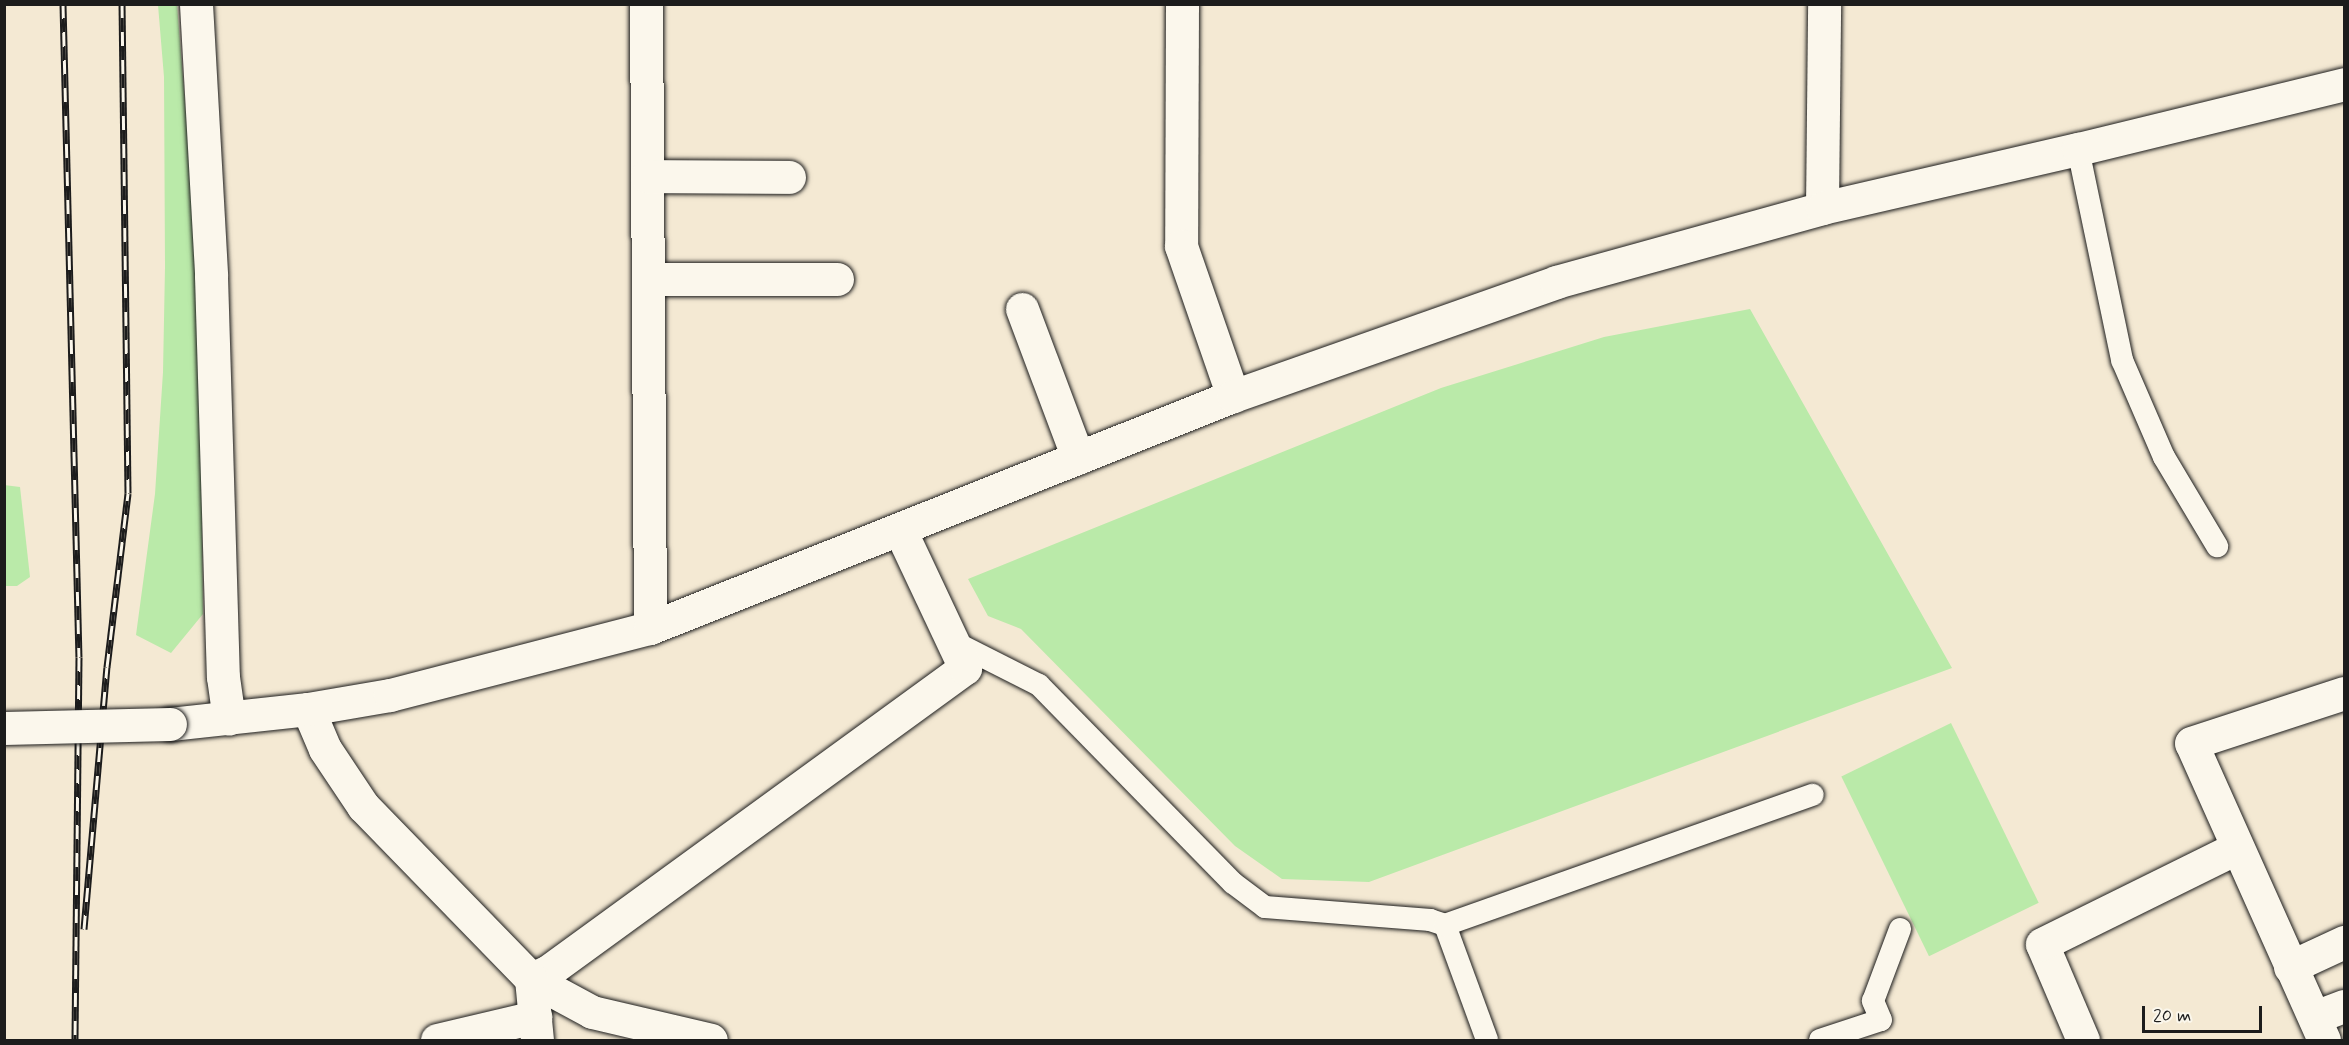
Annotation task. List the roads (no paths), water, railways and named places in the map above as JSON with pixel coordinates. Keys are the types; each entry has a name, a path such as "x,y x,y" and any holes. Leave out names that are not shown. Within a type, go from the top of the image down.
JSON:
{"street":[{"path":"196,4 211,276 223,677 229,719"},
{"path":"646,4 650,628"},
{"path":"1182,4 1181,246 1233,396"},
{"path":"1822,208 1824,4"},
{"path":"4,728 170,724 308,709 390,695 650,628 1233,396 1556,282 1822,208 2344,84"},
{"path":"647,176 789,177"},
{"path":"648,279 837,279"},
{"path":"1022,309 1078,458"},
{"path":"531,979 547,972 965,668 900,530"},
{"path":"2328,1021 2290,966 2191,743 2344,693"},
{"path":"308,709 325,749 363,806 531,979 592,1012 711,1041"},
{"path":"2082,1041 2042,944 2236,848"},
{"path":"2290,966 2344,942"},
{"path":"437,1041 536,1029 531,979"}],"lane":[{"path":"2078,149 2122,360 2164,457 2217,546"},
{"path":"952,641 1039,685 1233,883 1265,907 1430,920 1445,924 1813,795"},
{"path":"1445,924 1487,1041"},
{"path":"1820,1041 1881,1020 1873,1001 1900,929"}],"railway":[{"path":"63,4 79,657 75,1040"},
{"path":"84,929 107,667 128,493 122,4"}]}
